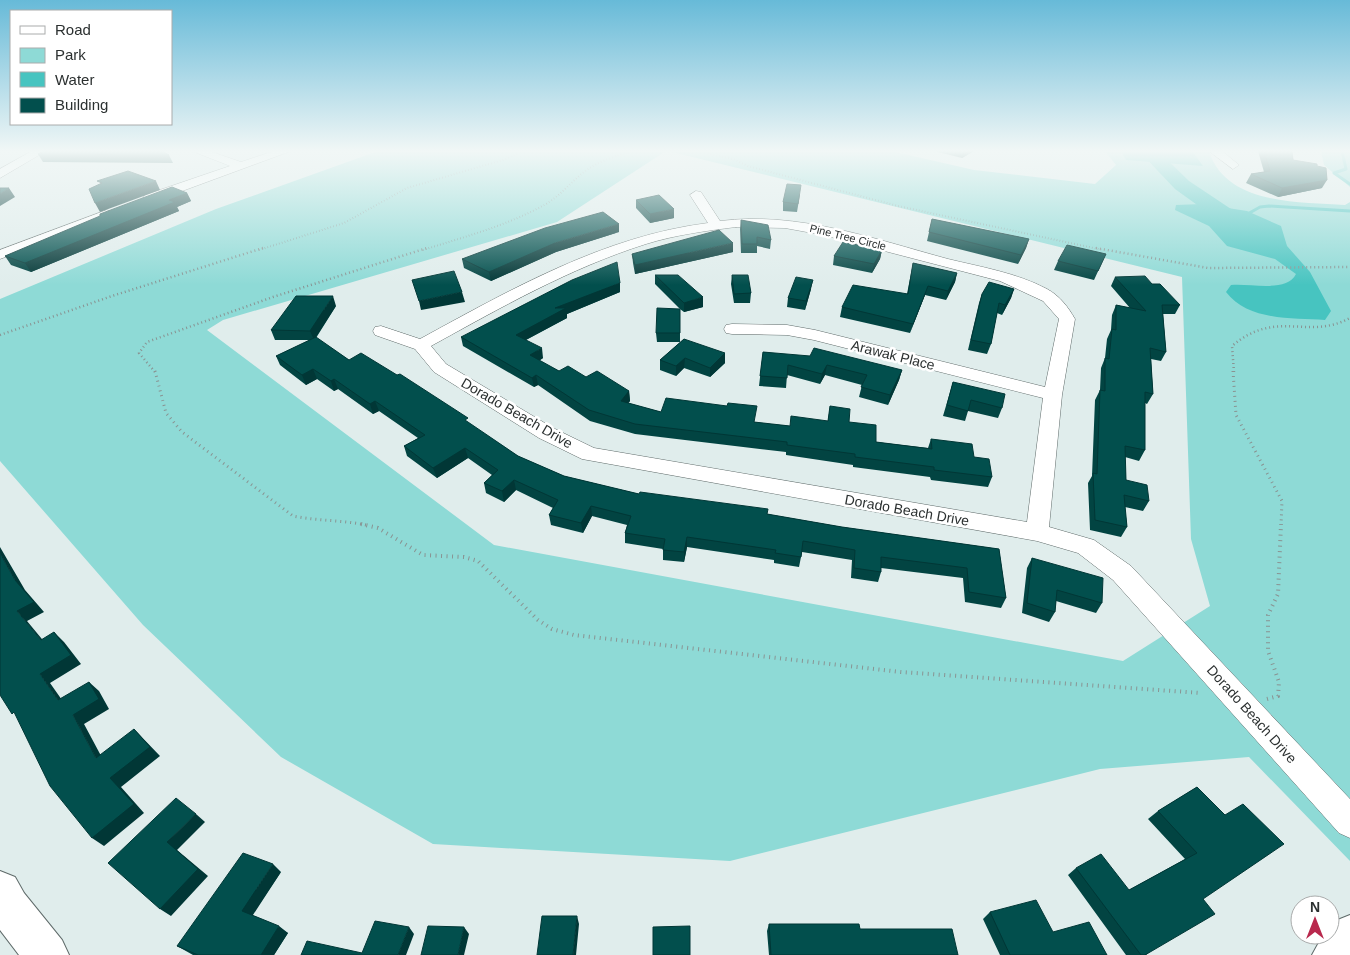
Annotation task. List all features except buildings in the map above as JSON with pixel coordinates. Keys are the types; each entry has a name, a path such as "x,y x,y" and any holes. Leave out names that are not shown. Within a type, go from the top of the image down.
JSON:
{"street":[{"path":"134,204 158,196"},
{"path":"696,196 716,225"},
{"path":"0,255 116,211"},
{"name":"Pine Tree Circle","path":"421,345 570,267 672,233 716,225 783,224 826,231 1030,286 1053,299 1062,309 1067,320 1053,395 1036,532"},
{"name":"Arawak Place","path":"732,329 787,330 815,335 1053,395"},
{"path":"381,331 421,345"},
{"name":"Dorado Beach Drive","path":"421,345 440,368 546,433 589,454 1036,532 1086,546 1122,573 1350,822"},
{"path":"0,892 9,908 47,955"},
{"path":"1334,955 1350,936"}],"path":[{"path":"0,335 112,296 344,223 393,196"},
{"path":"559,196 544,205 482,231 273,297 236,312 147,342 139,353 155,371 166,413 182,432 293,516 314,520 348,521 378,528 423,555 464,557 478,561 538,620 552,629 574,635 900,672 1234,695 1263,700 1278,696 1279,682 1268,651 1268,615 1278,594 1283,510 1282,501 1236,415 1232,346 1245,335 1263,328 1276,325 1324,326 1346,322 1350,318"},
{"path":"857,196 1056,241 1189,266 1350,267"}],"green space":[{"path":"254,196 598,196 557,222 223,320 207,330 494,545 1123,661 1210,606 1191,539 1182,277 850,196 1261,196 1306,203 1345,205 1350,202 1350,861 1249,757 1100,769 730,861 433,844 281,757 143,625 0,461 0,299 216,209"}],"water":[{"path":"1202,204 1247,211 1281,226 1287,246 1310,272 1331,311 1325,320 1272,316 1246,308 1235,301 1226,292 1231,285 1276,285 1291,280 1296,274 1275,259 1227,246 1209,226 1175,210 1176,205"}],"waterway":[{"path":"1197,196 1247,230"},
{"path":"1244,216 1260,207 1269,206 1350,211"}]}
